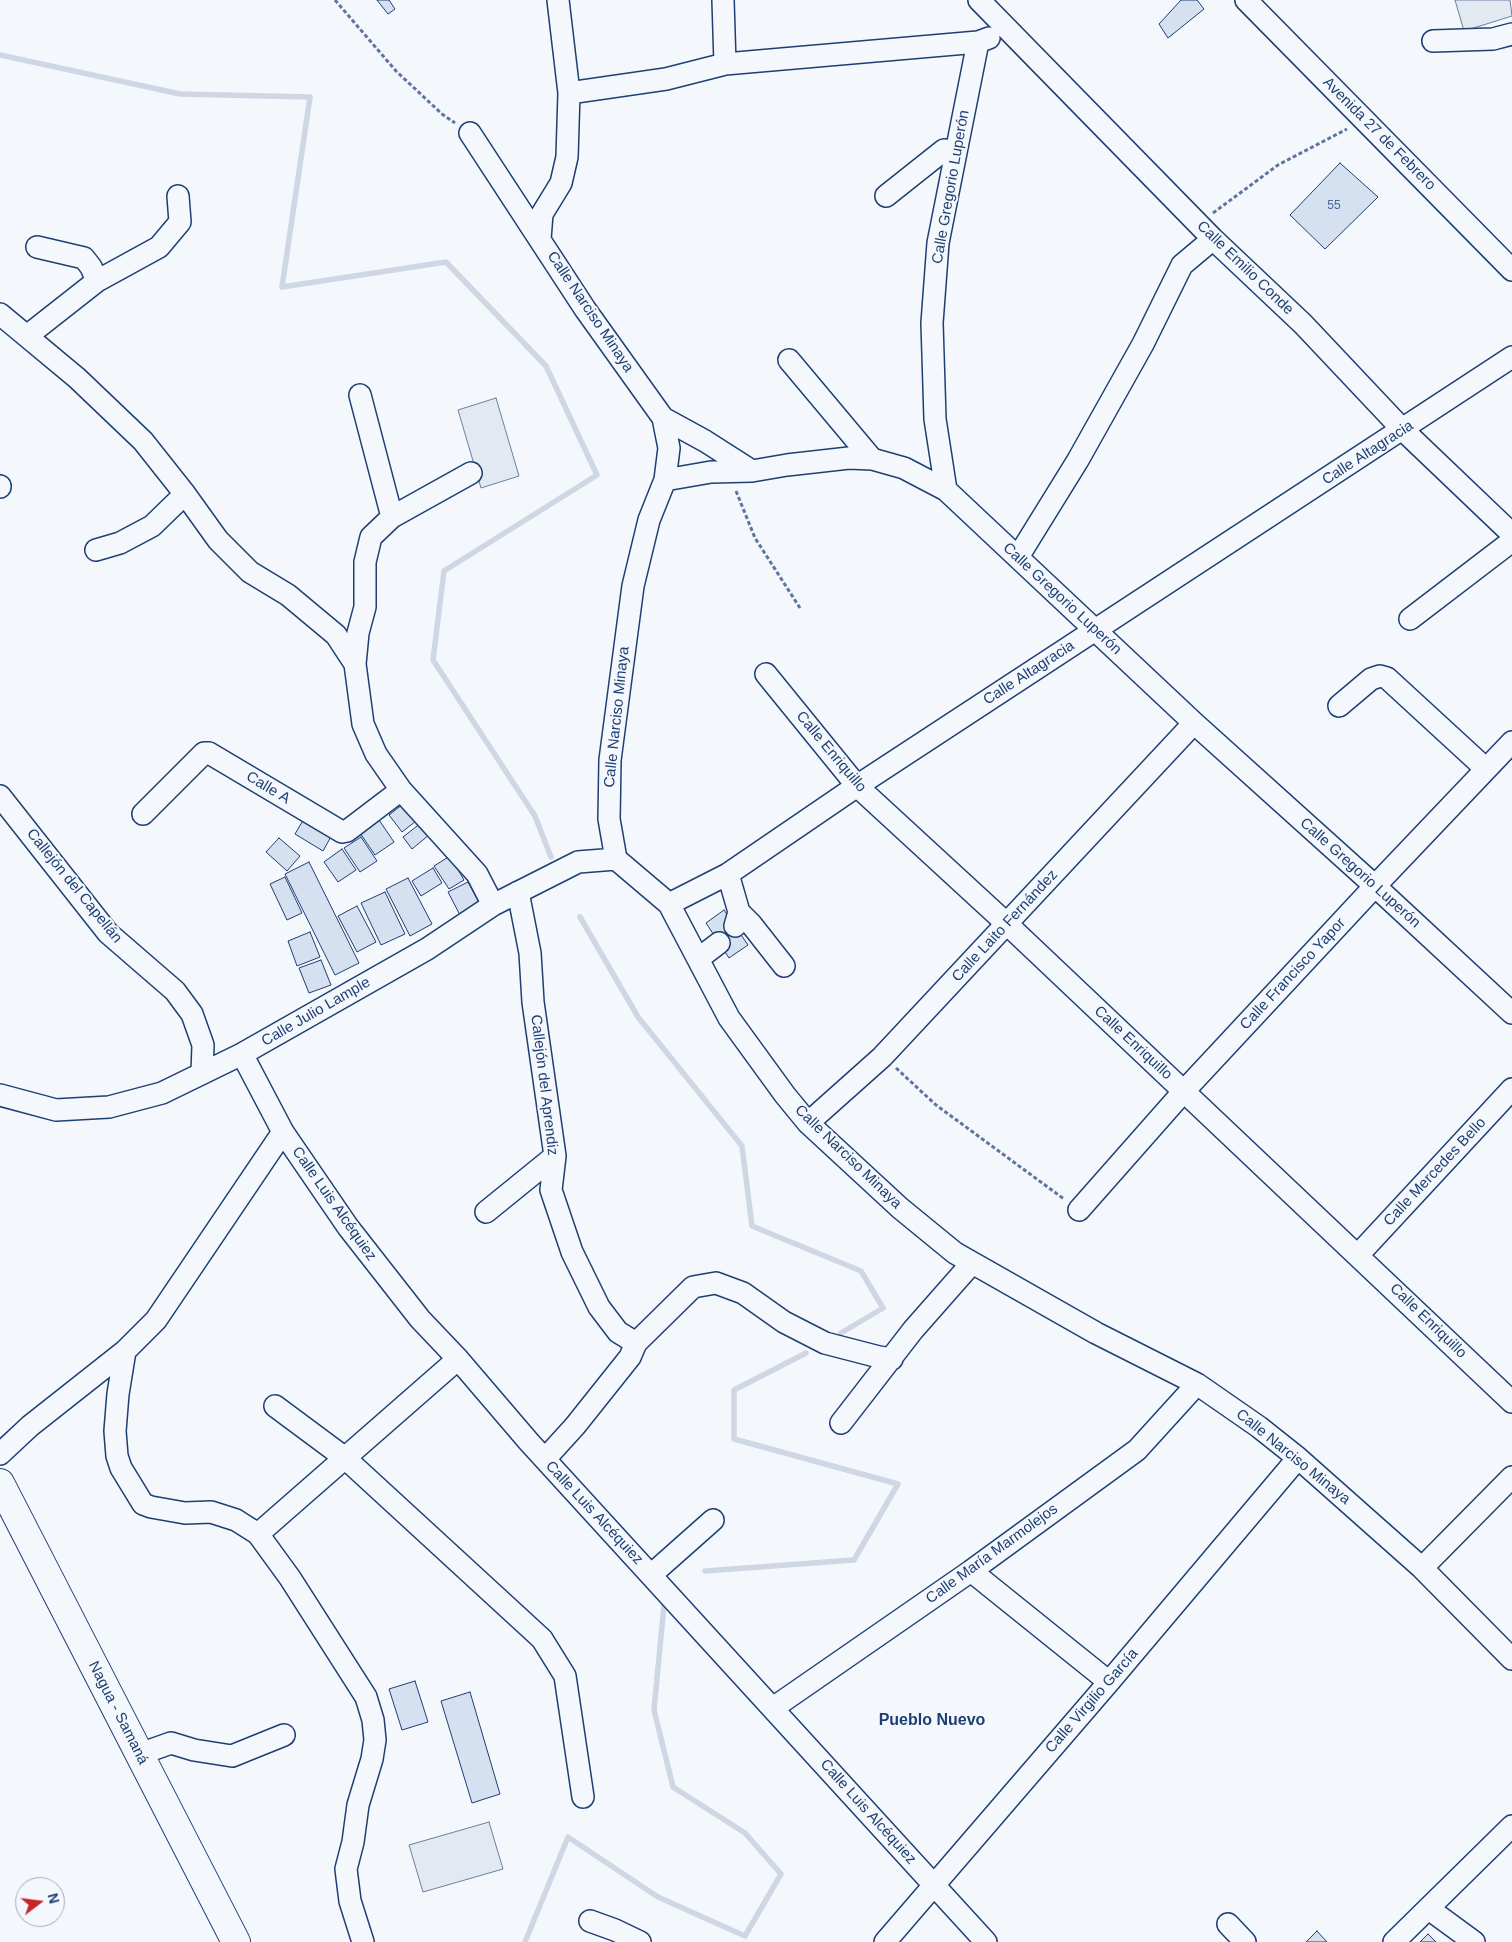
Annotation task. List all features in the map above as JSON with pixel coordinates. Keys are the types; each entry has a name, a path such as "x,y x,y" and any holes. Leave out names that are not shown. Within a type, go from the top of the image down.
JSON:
{"main road":[{"name":"Nagua - Samaná","path":"0,1483 236,1942"}],"street":[{"path":"540,239 542,214 561,183 566,157 569,93 558,0"},
{"path":"723,0 725,64"},
{"name":"Calle Emilio Conde","path":"979,0 1198,224 1303,324 1403,430 1512,534"},
{"name":"Avenida 27 de Febrero","path":"1246,0 1512,270"},
{"path":"569,93 666,79 725,64 978,42 1008,30"},
{"path":"1433,41 1494,38 1512,34"},
{"name":"Calle Gregorio Luperón","path":"978,42 938,243 932,323 935,419 946,490 1194,723 1375,886 1512,1013"},
{"name":"Calle Narciso Minaya","path":"470,134 585,309 663,418 669,448 665,480 650,520 633,586 610,760 609,820 616,859 669,904 728,1018 785,1095 808,1123 900,1208 955,1253 1096,1332 1197,1384 1259,1426 1422,1568 1512,1659"},
{"path":"886,196 944,150 956,151"},
{"path":"27,336 97,281 159,247 180,222 178,196"},
{"path":"1018,557 1078,460 1143,344 1182,265 1213,239"},
{"path":"37,247 84,258 91,267 97,281"},
{"path":"0,314 77,378 143,441 218,540 250,572 288,595 336,635 355,664"},
{"name":"Calle Altagracia","path":"669,904 728,874 857,786 1512,357"},
{"path":"789,360 872,459"},
{"path":"360,395 392,517"},
{"path":"663,418 705,441 752,471"},
{"path":"665,480 711,472 752,471 849,458 872,459 904,468 946,490"},
{"path":"471,474 392,517 371,537 366,562 365,607 358,633 355,664 363,724 376,754 401,790 477,874 493,905"},
{"path":"96,550 120,543 152,526 185,494"},
{"path":"1410,619 1512,541"},
{"name":"Calle Enriquillo","path":"766,674 857,786 1007,924 1512,1402"},
{"path":"1338,706 1371,679 1380,676 1387,678 1486,769"},
{"name":"Calle Laito Fernández","path":"808,1123 882,1057 1194,723"},
{"name":"Calle Francisco Yapor","path":"1079,1210 1184,1091 1512,742"},
{"name":"Calle A","path":"143,814 204,753 209,753 342,832 347,831 401,790"},
{"name":"Callejón del Capellán","path":"0,796 108,933 175,991 192,1014 203,1045 202,1073"},
{"name":"Calle Julio Lample","path":"0,1095 56,1110 109,1107 162,1093 242,1054 427,949 493,905 518,892 578,862 616,859"},
{"path":"728,874 737,919 751,924 784,966"},
{"name":"Callejón del Aprendiz","path":"518,892 530,953 533,1002 555,1156 551,1190 572,1252 598,1307 618,1332 636,1342"},
{"path":"698,959 719,943"},
{"name":"Calle Luis Alcéquiez","path":"242,1054 283,1132 354,1235 420,1319 458,1359 545,1459 986,1942"},
{"name":"Calle Mercedes Bello","path":"1358,1255 1512,1089"},
{"path":"0,1454 30,1426 125,1351 156,1320 283,1132"},
{"path":"486,1212 555,1156"},
{"path":"842,1423 913,1330 972,1263"},
{"path":"545,1459 575,1426 630,1357 636,1342 693,1287 716,1283 743,1293 784,1322 825,1343 879,1358 892,1359"},
{"path":"125,1351 117,1404 115,1431 117,1456 121,1468 143,1504 185,1512 211,1512 236,1520 258,1534 290,1578 366,1697 374,1720 375,1740 358,1805 346,1869 350,1901 363,1942"},
{"path":"258,1534 458,1359"},
{"name":"Calle María Marmolejos","path":"773,1708 971,1571 1137,1450 1197,1384"},
{"path":"275,1406 346,1458 542,1639 565,1676 583,1797"},
{"name":"Calle Virgilio García","path":"885,1942 1109,1682 1298,1458"},
{"path":"1422,1568 1512,1477"},
{"path":"651,1575 713,1520"},
{"path":"971,1571 1109,1682"},
{"path":"140,1754 171,1742 194,1750 232,1756 284,1735"},
{"path":"1394,1942 1512,1826"},
{"path":"1429,1909 1474,1942"},
{"path":"590,1921 640,1942"},
{"path":"1228,1924 1245,1942"}],"path":[{"path":"335,0 396,71 442,114 470,134"},
{"path":"1198,224 1278,166 1365,119"},
{"path":"728,472 755,538 800,608"},
{"path":"882,1057 909,1078 936,1105 1079,1210"}],"shaded area":[{"path":"1455,0 1510,0 1512,16 1464,31"},
{"path":"496,398 519,476 481,488 458,410"},
{"path":"489,1822 503,1869 423,1892 409,1845"}],"building":[{"path":"377,0 389,0 395,9 388,14"},
{"path":"1181,0 1197,0 1204,9 1168,38 1159,24"},
{"path":"1340,163 1378,197 1325,249 1290,215"},
{"path":"403,804 416,821 402,832 389,815"},
{"path":"305,817 333,833 323,851 295,834"},
{"path":"379,820 394,842 375,855 360,833"},
{"path":"421,823 429,835 412,849 403,837"},
{"path":"361,837 377,861 360,872 344,848"},
{"path":"279,838 300,856 287,871 266,852"},
{"path":"342,849 356,870 338,882 324,862"},
{"path":"450,856 464,880 449,889 434,866"},
{"path":"309,862 359,963 335,975 285,874"},
{"path":"433,868 442,883 421,896 412,881"},
{"path":"285,877 302,913 287,920 270,884"},
{"path":"408,878 432,924 410,936 386,889"},
{"path":"468,882 480,904 460,915 448,892"},
{"path":"385,892 405,934 381,945 361,903"},
{"path":"357,906 376,942 357,952 338,916"},
{"path":"724,910 748,945 729,958 706,923"},
{"path":"310,932 320,957 297,966 288,941"},
{"path":"321,960 331,985 309,993 299,968"},
{"path":"415,1681 428,1722 402,1730 389,1689"},
{"path":"470,1692 500,1794 472,1803 441,1701"},
{"path":"1317,1931 1327,1942 1306,1942"},
{"path":"1428,1934 1436,1942 1420,1942"}],"waterway":[{"path":"0,55 180,94 310,97 282,287 446,262 546,366 597,475 444,571 433,660 535,816 551,857"},
{"path":"580,917 638,1017 742,1146 752,1226 861,1271 883,1308 841,1333"},
{"path":"705,1571 854,1560 898,1484 734,1439 734,1390 806,1353"},
{"path":"525,1942 568,1837 658,1897 745,1936 781,1874 745,1833 673,1787 654,1710 664,1605"}],"district":[{"name":"Pueblo Nuevo","path":"932,1721"}]}
